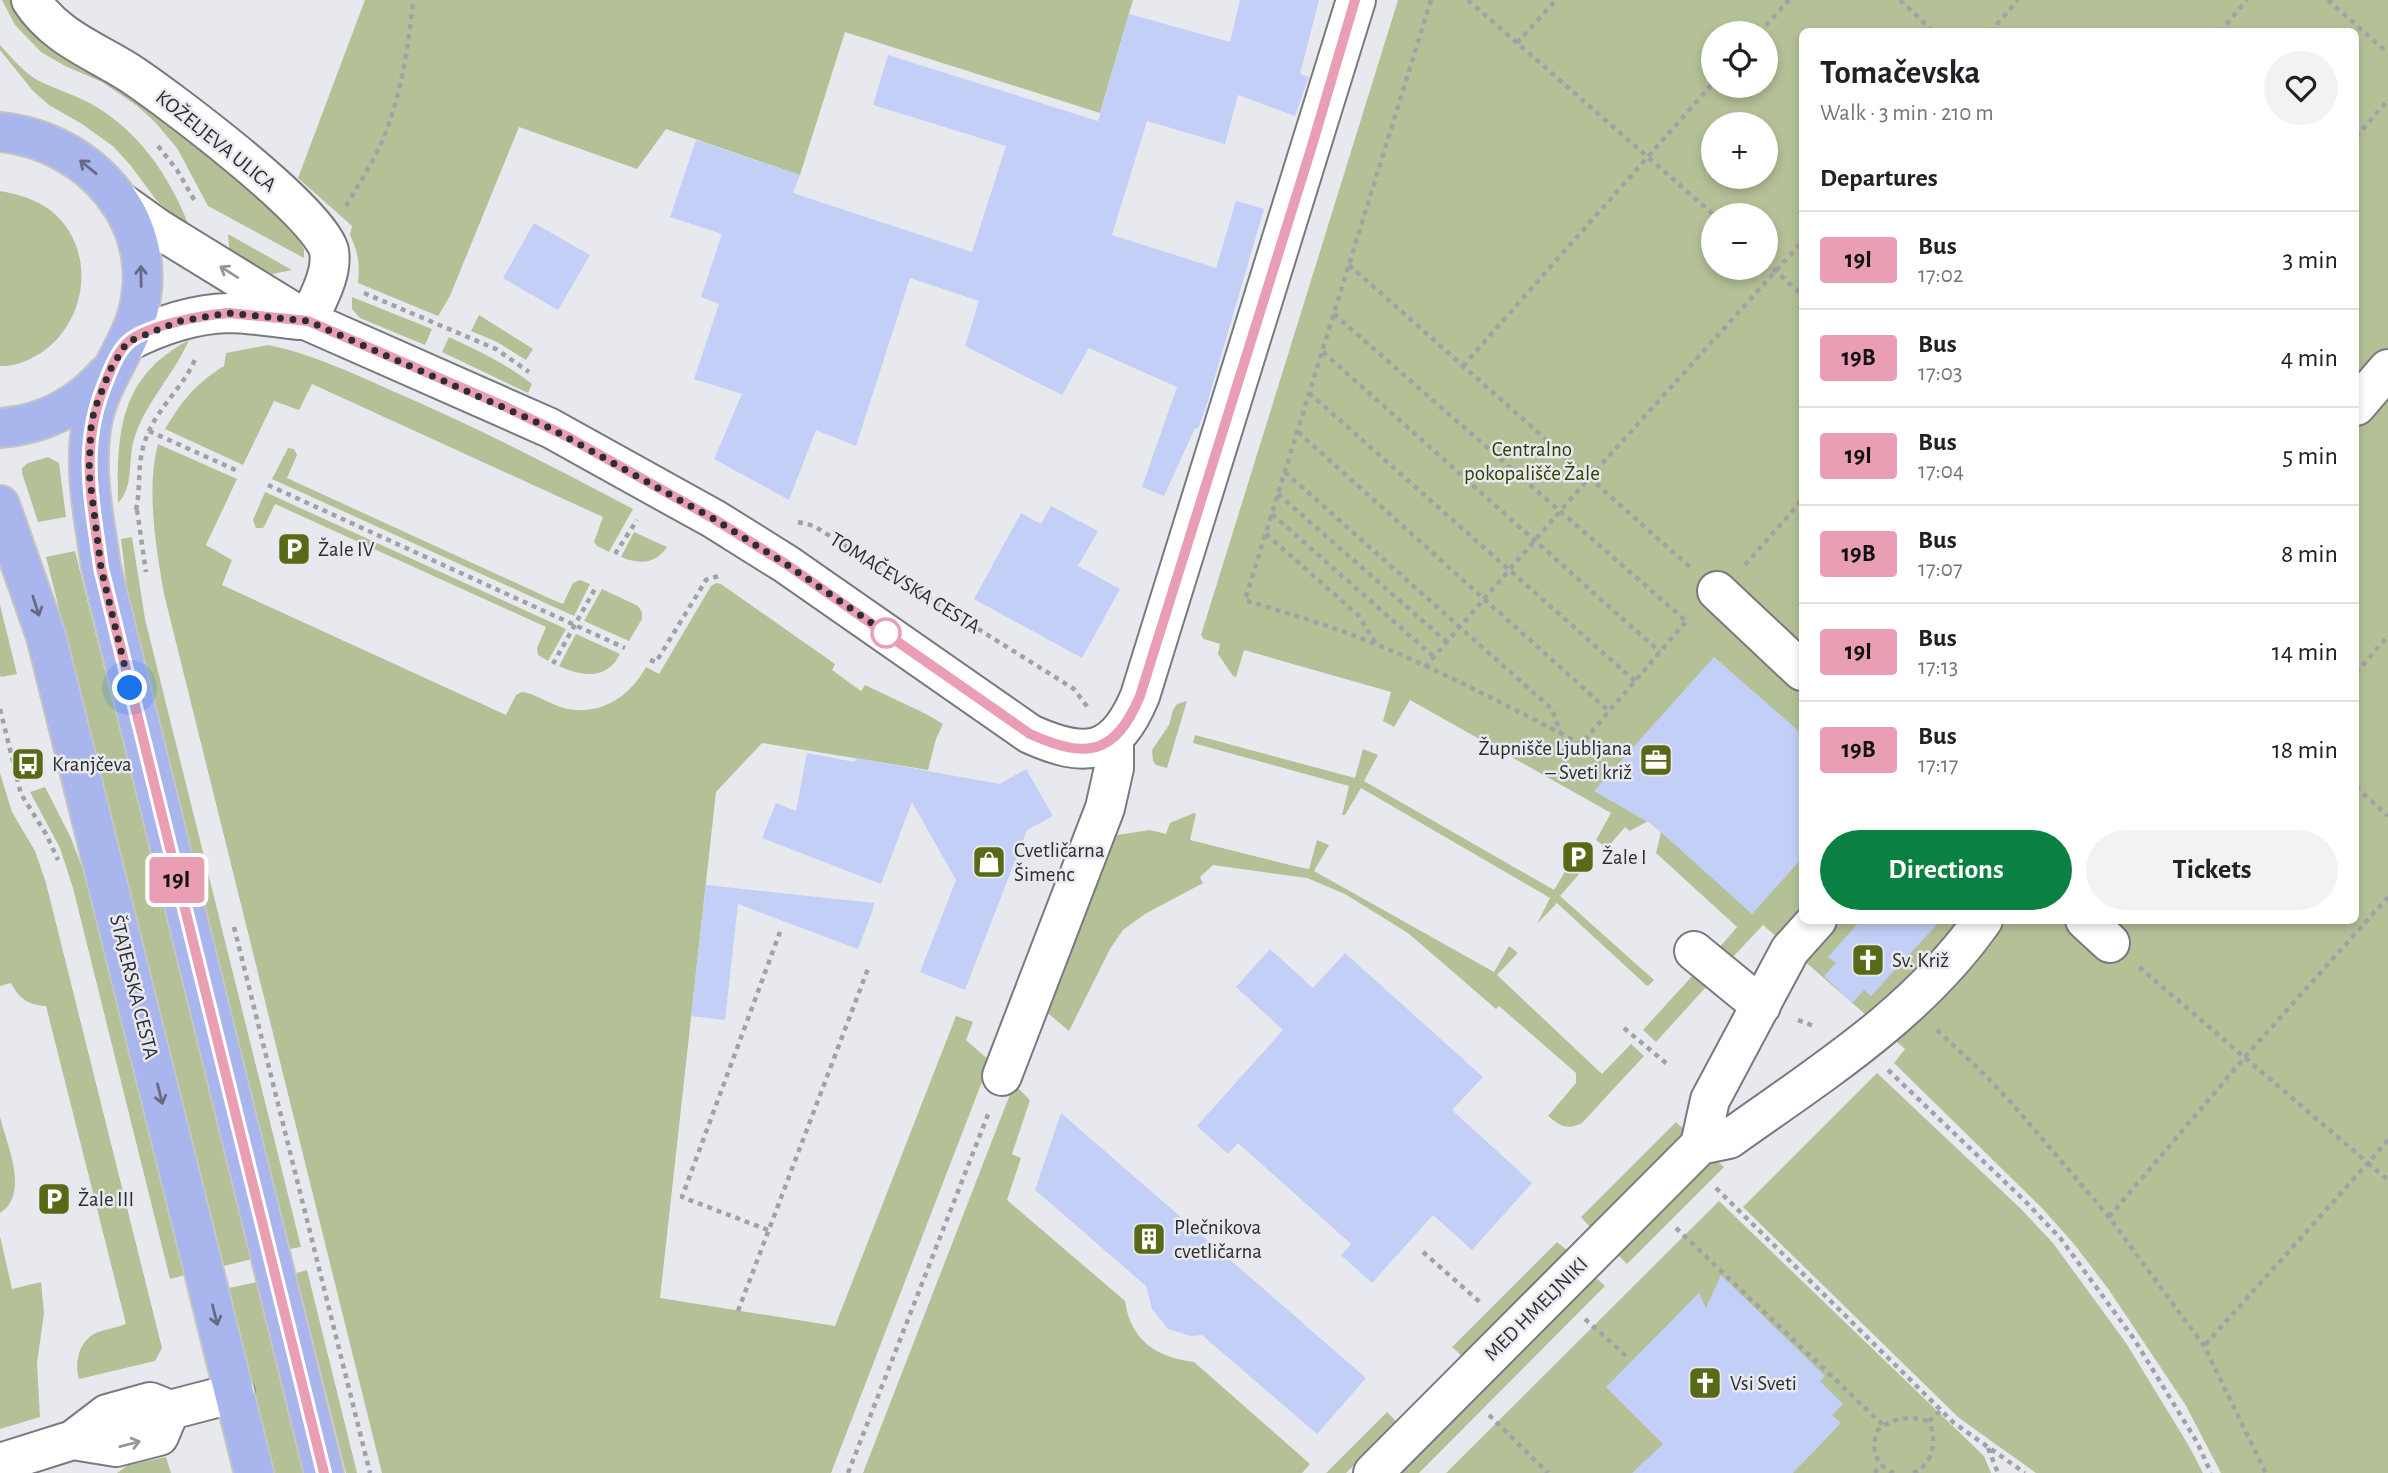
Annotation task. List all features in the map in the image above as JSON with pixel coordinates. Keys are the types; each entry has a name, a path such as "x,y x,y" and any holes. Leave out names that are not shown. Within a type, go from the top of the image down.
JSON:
{"main road":[{"path":"0,101 29,129 49,143"},
{"path":"0,131 49,143 65,150 92,169 119,201 134,233 141,271 138,311 94,411 89,448 89,472 101,568 324,1473"},
{"path":"0,428 35,422 57,414 77,402 119,356"},
{"name":"ŠTAJERSKA CESTA","path":"0,505 46,636 254,1473"}],"street":[{"name":"KOŽELJEVA ULICA","path":"31,0 59,32 157,92 264,177 302,213 324,239"},
{"path":"119,201 160,230 308,321 516,411 656,486 786,564 1030,734 1047,742 1075,748 1091,748 1114,740 1132,716 1140,696 1356,0"},
{"path":"308,321 330,262 324,239"},
{"path":"119,356 180,321 216,314 308,321"},
{"path":"2359,403 2388,369"},
{"path":"1717,591 1799,668"},
{"path":"1002,1076 1105,808 1114,768 1114,740"},
{"path":"1700,1145 1710,1100 1790,950 1813,924"},
{"name":"MED HMELJNIKI","path":"1373,1473 1700,1145 1729,1139 1862,1044 1909,1006 1970,940 1980,924"},
{"path":"1694,951 1760,1006"},
{"path":"0,1463 73,1440 107,1413 150,1402 170,1410 235,1393"}],"path":[{"path":"324,239 343,212 380,145 396,104 407,54 413,0"},
{"path":"1432,0 1245,600 1308,619 1376,645 1581,744 1702,603 1729,584 1799,503"},
{"path":"1468,0 1701,204"},
{"path":"1517,43 1556,0"},
{"path":"1770,21 1789,0"},
{"path":"1900,0 1930,28"},
{"path":"1994,28 2018,0"},
{"path":"2223,28 2247,0"},
{"path":"2328,0 2388,53"},
{"path":"1463,366 1701,96"},
{"path":"2359,134 2388,100"},
{"path":"153,139 177,170 202,215"},
{"path":"1778,269 1799,245"},
{"path":"1349,265 1717,591"},
{"path":"1778,273 1799,292"},
{"path":"1425,667 1589,478 1768,280"},
{"path":"1334,314 1686,621"},
{"path":"1322,352 1660,652"},
{"path":"149,583 137,510 140,457 157,416 190,370 195,358"},
{"path":"1310,393 1635,681"},
{"path":"149,431 240,472"},
{"path":"1298,432 1609,711"},
{"path":"1285,472 1552,709 1561,733"},
{"path":"268,485 625,648"},
{"path":"1278,494 1447,642"},
{"path":"127,513 137,510"},
{"path":"1272,514 1434,657"},
{"path":"615,554 639,516"},
{"name":"TOMAČEVSKA CESTA","path":"791,520 814,526 1074,689"},
{"path":"1266,534 1359,615 1376,645"},
{"path":"650,660 656,662 706,580 722,575"},
{"path":"553,664 596,587"},
{"path":"2359,670 2388,636"},
{"path":"0,709 21,794 46,834 58,862"},
{"path":"2359,790 2388,816"},
{"path":"2109,1217 2245,1056 2388,897"},
{"path":"233,923 370,1473"},
{"path":"768,1230 681,1197 780,932"},
{"path":"2098,932 2388,1180"},
{"path":"738,1311 869,966"},
{"path":"1760,1006 1862,1044 2026,1202 2061,1239 2134,1339 2197,1442 2211,1473"},
{"path":"1909,1006 1985,1075 2109,1217 2204,1346 2266,1473"},
{"path":"1624,1028 1667,1064"},
{"path":"848,1473 1002,1076"},
{"path":"2204,1346 2388,1140"},
{"path":"1716,1188 1954,1423 2025,1473"},
{"path":"1676,1228 1883,1425"},
{"path":"1423,1252 1482,1304"},
{"path":"1585,1320 1626,1356"},
{"path":"1894,1473 1878,1461 1873,1446 1878,1430 1898,1418 1929,1421 1941,1410"},
{"path":"1489,1415 1548,1473"},
{"path":"1913,1473 1927,1464 1932,1450 1933,1430 1929,1421"},
{"path":"1987,1446 1998,1473"},
{"path":"1874,1473 1882,1466"}],"green space":[{"path":"2,0 17,0 174,120 291,227 304,249 304,258 208,206 177,148 154,121 102,82 41,52 15,25"},
{"path":"365,0 1133,0 1100,113 845,32 800,175 666,129 637,169 519,127 450,296 438,316 358,283 358,258 350,235 352,226 298,178"},
{"name":"Centralno pokopališče Žale","path":"1398,0 2388,0 2388,1473 2221,1473 2185,1404 2109,1290 2041,1207 1894,1063 1905,1049 1763,925 1730,960 1718,949 1737,927 1656,853 1661,832 1648,821 1630,831 1625,827 1607,848 1596,840 1611,813 1410,700 1394,727 1383,721 1391,692 1244,650 1236,677 1218,654 1220,644 1204,639 1201,635"},
{"path":"0,45 33,77 88,102 106,113 137,140 162,172 190,228 157,201 114,147 49,105 33,91 0,50"},
{"path":"0,191 20,195 38,203 50,210 65,225 75,242 81,281 78,301 60,336 35,356 6,366 0,366"},
{"path":"228,234 292,270 268,275 230,257"},
{"path":"352,297 432,329 425,345 360,318 352,309"},
{"path":"479,315 533,349 526,360 497,342 471,331"},
{"path":"449,337 492,358 532,384 528,393 442,352"},
{"path":"189,340 140,423 133,444 127,488 118,503 119,453 127,409 148,371"},
{"path":"268,345 329,364 419,403 512,446 633,509 609,552 594,542 603,517 312,384 299,410 274,401 243,465 165,429 190,394 224,366 226,353"},
{"path":"158,444 237,479 206,545 232,560 222,585 506,715 516,695 522,692 564,708 589,710 622,696 646,667 659,674 711,586 716,583 835,664 832,670 861,691 865,685 943,724 928,770 762,743 716,792 660,1298 835,1326 956,1016 973,1022 966,1040 990,1061 831,1473 382,1473 164,594 155,538 153,499 154,461"},
{"path":"288,448 294,449 297,455 287,478 551,599 563,604 573,583 580,580 590,584 574,616 272,479"},
{"path":"48,457 59,463 66,517 38,522 22,468 28,463"},
{"path":"265,492 566,629 548,661 538,655 537,648 546,627 275,504 263,528 256,528 253,520"},
{"path":"634,532 667,547 652,560 634,561 621,557"},
{"path":"132,537 145,619 301,1247 290,1249 135,622 121,539"},
{"path":"75,551 252,1259 224,1266 46,557"},
{"path":"602,589 638,606 642,612 642,619 629,641 584,621"},
{"path":"0,605 17,674 1,677 0,675"},
{"path":"576,634 620,654 615,663 608,669 593,674 559,666"},
{"path":"1187,701 1167,768 1156,765 1152,750 1169,725 1177,704"},
{"path":"1195,735 1355,778 1363,749 1378,755 1364,781 1554,890 1569,865 1581,872 1560,896 1654,980 1646,985 1557,903 1537,924 1550,898 1361,788 1345,815 1342,815 1349,786 1193,743"},
{"path":"0,773 12,812 35,851 46,883 162,1348 155,1361 79,1379 78,1360 85,1342 98,1332 126,1324 46,1006 25,1000 11,983 0,986"},
{"path":"45,787 71,838 91,891 185,1275 170,1279 73,888 60,848 30,792"},
{"path":"1196,814 1190,840 1294,866 1309,869 1317,840 1329,845 1314,871 1494,972 1509,946 1518,953 1497,975 1602,1074 1631,1044 1644,1056 1582,1123 1572,1127 1560,1124 1548,1116 1576,1083 1576,1073 1499,1006 1496,1009 1408,933 1345,894 1307,878 1213,865 1200,877 1203,883 1145,914 1123,930 1110,949 1069,1031 1043,1009 1110,836 1150,830 1166,834 1170,823"},
{"path":"1693,975 1706,987 1656,1042 1643,1030"},
{"path":"1877,1073 2020,1208 2053,1243 2126,1343 2203,1473 2036,1473 1959,1418 1743,1207"},
{"path":"1014,1084 1030,1100 1012,1154 1021,1158 1007,1200 1125,1301 1133,1327 1148,1345 1168,1356 1194,1362 1310,1464 1302,1473 863,1473"},
{"path":"0,1117 14,1168 15,1182 9,1205 0,1213"},
{"path":"1676,1122 1687,1132 1591,1228 1581,1217"},
{"path":"1713,1157 1724,1167 1627,1264 1617,1254"},
{"path":"1719,1201 1984,1456 1991,1473 1446,1473"},
{"path":"0,1236 12,1289 41,1282 44,1313 37,1363 40,1417 0,1429"},
{"path":"1557,1242 1568,1251 1463,1357 1452,1347"},
{"path":"307,1270 357,1473 346,1473 296,1273"},
{"path":"1594,1276 1605,1286 1419,1473 1398,1473"},
{"path":"257,1282 304,1473 274,1473 229,1288"},
{"path":"1387,1412 1397,1422 1346,1473 1326,1473"},
{"path":"166,1457 171,1473 117,1473 128,1465"}],"building":[{"path":"1240,0 1319,0 1300,74 1309,77 1295,116 1238,95 1225,144 1147,121 1112,235 1216,268 1236,201 1264,209 1207,404 1198,429 1195,428 1164,496 1142,487 1177,387 1089,348 1062,395 965,346 979,301 910,278 856,446 816,430 789,500 714,459 742,394 694,379 719,304 701,297 722,234 670,217 696,140 800,175 793,193 972,252 1006,146 873,105 888,55 1098,121 1129,14 1230,42"},
{"path":"534,223 590,255 558,310 503,278"},
{"path":"1051,506 1098,531 1078,566 1120,589 1082,658 974,599 1021,513 1041,524"},
{"path":"1714,657 1799,731 1799,861 1752,914 1653,825 1594,791"},
{"name":"Cvetličarna Šimenc","path":"807,753 855,762 856,758 1000,784 1026,769 1053,816 1027,830 965,990 920,972 956,880 912,802 881,884 762,838 776,803 796,811"},
{"path":"706,885 874,903 858,949 738,904 725,1020 691,1016"},
{"name":"Sv. Križ","path":"1857,924 1937,924 1871,996 1864,990 1852,1003 1824,976 1836,963 1828,957"},
{"path":"1270,949 1313,988 1345,953 1483,1077 1452,1110 1532,1183 1472,1250 1433,1215 1372,1283 1341,1255 1351,1244 1238,1143 1228,1154 1197,1126 1283,1030 1236,987"},
{"name":"Plečnikova cvetličarna","path":"1061,1113 1366,1378 1317,1434 1202,1335 1191,1336 1168,1329 1152,1309 1146,1286 1035,1190"},
{"name":"Vsi Sveti","path":"1721,1275 1825,1376 1820,1381 1843,1404 1832,1415 1841,1423 1793,1473 1632,1473 1663,1444 1606,1387 1699,1293 1706,1308"}],"bus line":[{"name":"19I","path":"324,1473 101,568 89,472 91,428 99,396 110,370 127,342 180,321 216,314 308,321 422,369 550,428 695,508 786,564 1030,734 1061,746 1091,748 1103,745 1114,740 1125,728 1140,696 1355,0"}],"place":[{"name":"Žale IV","path":"294,549"},
{"name":"Župnišče Ljubljana – Sveti križ","path":"1656,760"},
{"name":"Kranjčeva","path":"28,764"},
{"name":"Žale I","path":"1578,857"},
{"name":"Cvetličarna Šimenc","path":"989,862"},
{"name":"Sv. Križ","path":"1868,960"},
{"name":"Žale III","path":"54,1199"},
{"name":"Plečnikova cvetličarna","path":"1149,1239"},
{"name":"Vsi Sveti","path":"1705,1383"}],"route":[{"path":"130,688 101,568 89,472 94,411 110,370 127,342 180,321 229,313 308,321 422,369 550,428 714,519 786,564 895,639 886,633"}]}
